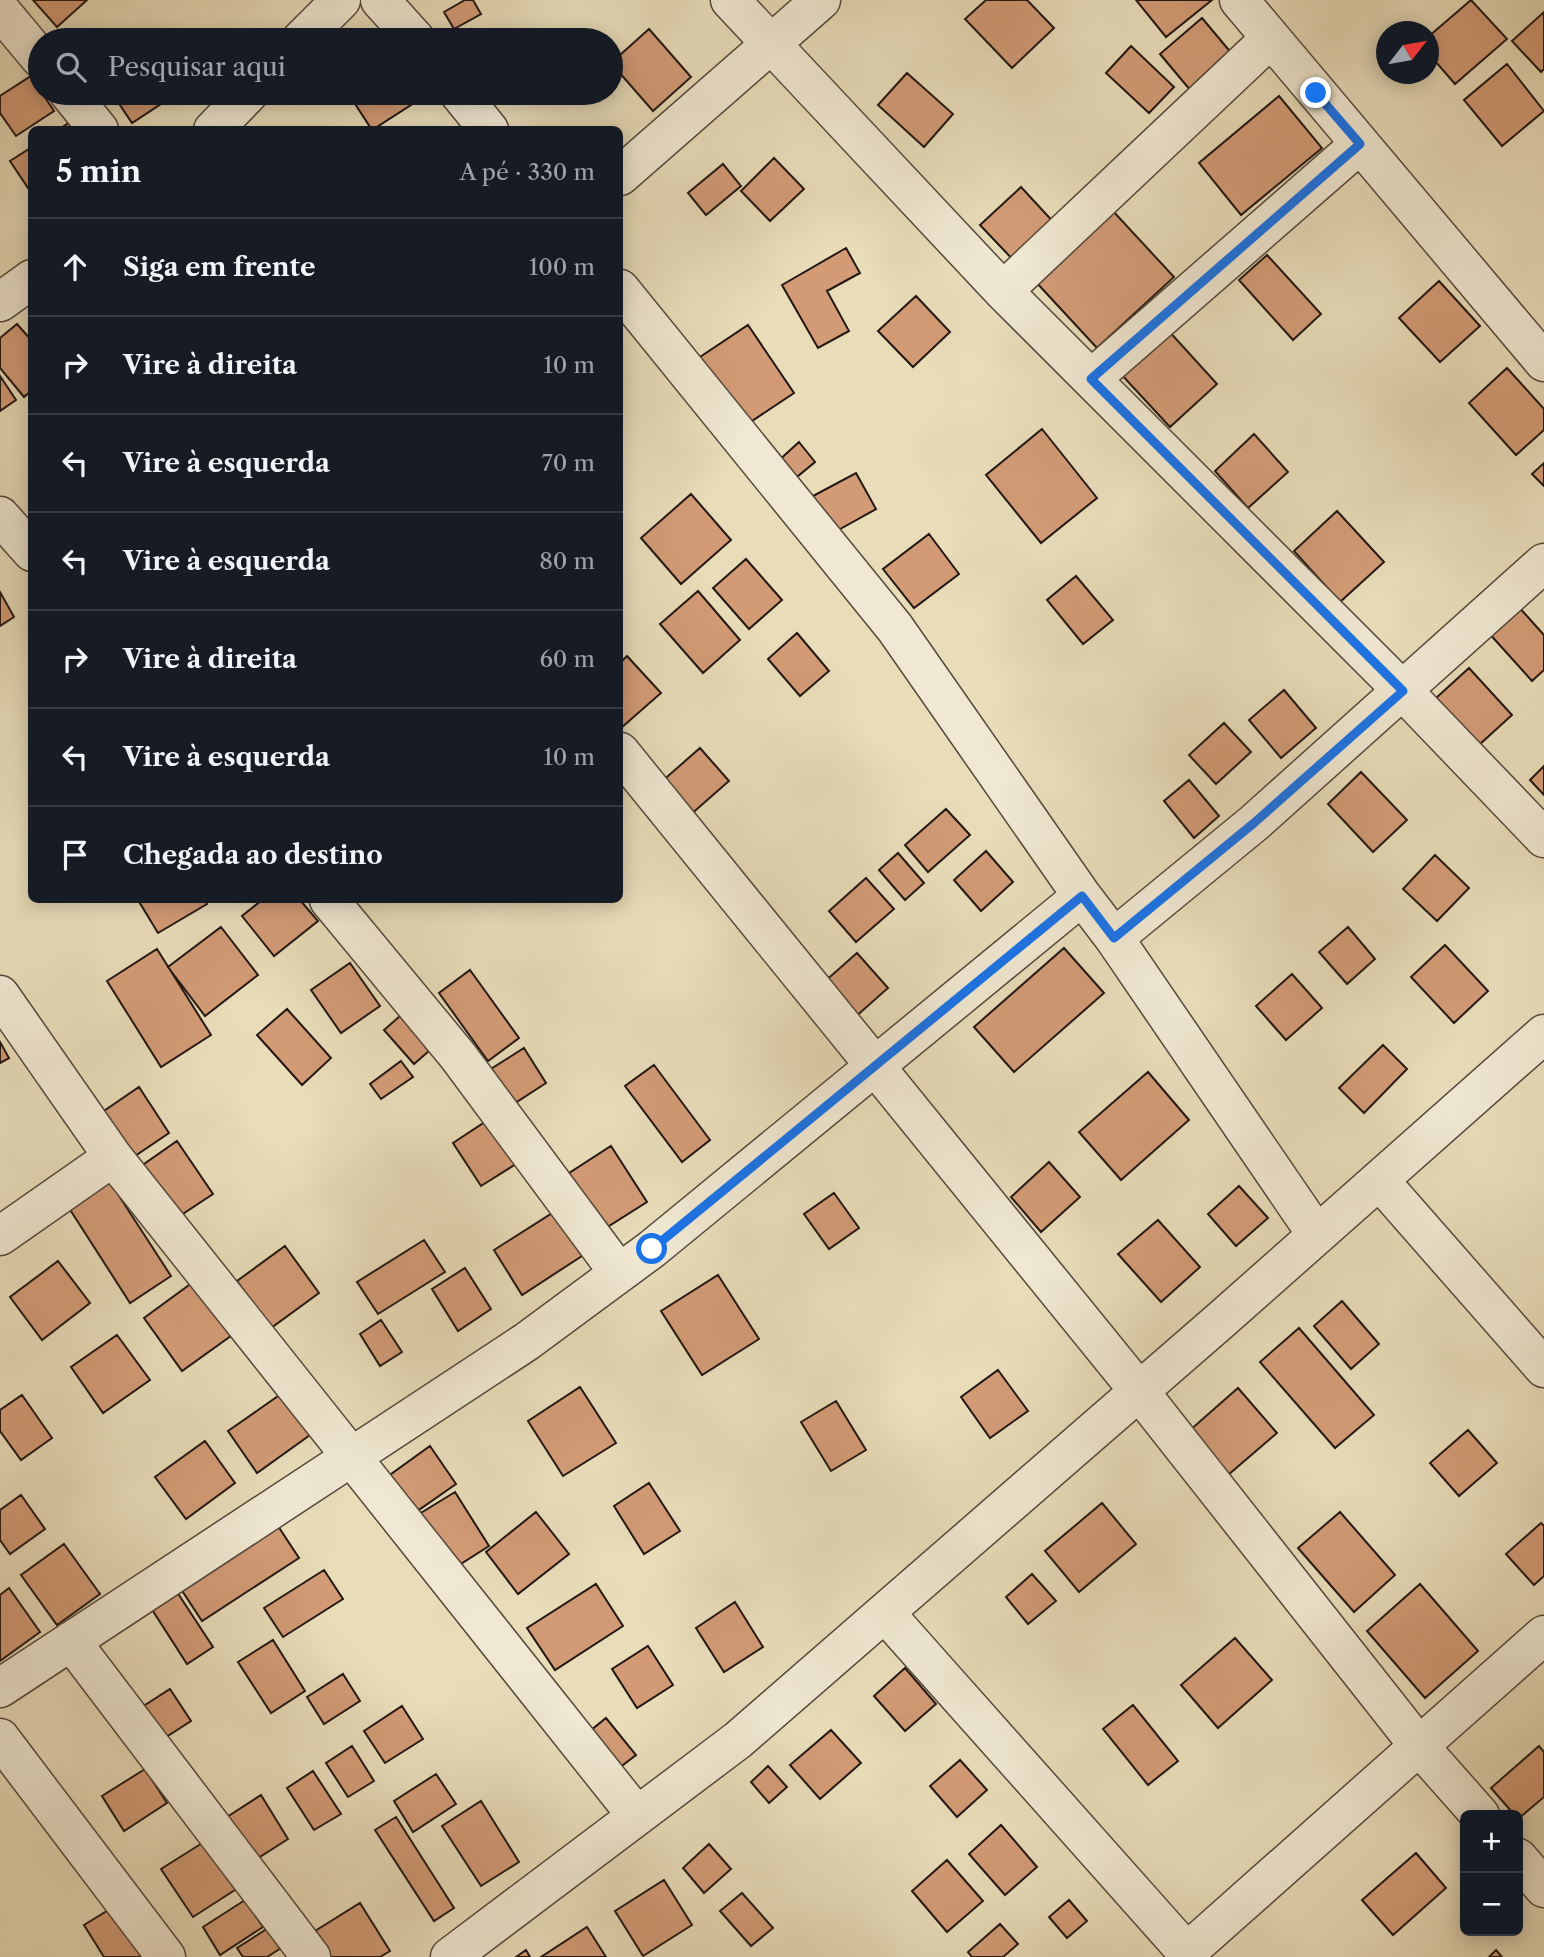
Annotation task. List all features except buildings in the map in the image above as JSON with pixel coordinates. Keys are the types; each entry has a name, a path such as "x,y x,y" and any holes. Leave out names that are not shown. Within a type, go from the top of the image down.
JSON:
{"street":[{"path":"313,28 341,0"},
{"path":"380,0 404,28"},
{"path":"730,0 1003,291 1403,691 1544,838"},
{"path":"623,173 821,0"},
{"path":"1240,0 1544,362"},
{"path":"0,10 28,44"},
{"path":"1003,291 1271,38"},
{"path":"79,105 96,126"},
{"path":"217,126 237,105"},
{"path":"469,105 486,126"},
{"path":"1091,379 1360,144"},
{"path":"0,302 28,282"},
{"path":"623,293 895,628 1114,938 1317,1235"},
{"path":"0,516 28,548"},
{"path":"1114,938 1254,823 1544,563"},
{"path":"623,756 1139,1391 1419,1746 1476,1810"},
{"path":"0,1688 526,1342 619,1273 1082,896"},
{"path":"331,903 458,1056 619,1273"},
{"path":"0,995 113,1157 637,1816"},
{"path":"450,1957 738,1740 1544,1034"},
{"path":"0,1236 113,1157"},
{"path":"1379,1180 1544,1368"},
{"path":"885,1613 1189,1954 1544,1635"},
{"path":"71,1641 311,1957"},
{"path":"0,1738 166,1957"},
{"path":"1523,1864 1544,1888"}],"route":[{"path":"652,1249 1082,896 1114,938 1254,823 1403,691 1091,379 1360,144 1316,93"}]}
